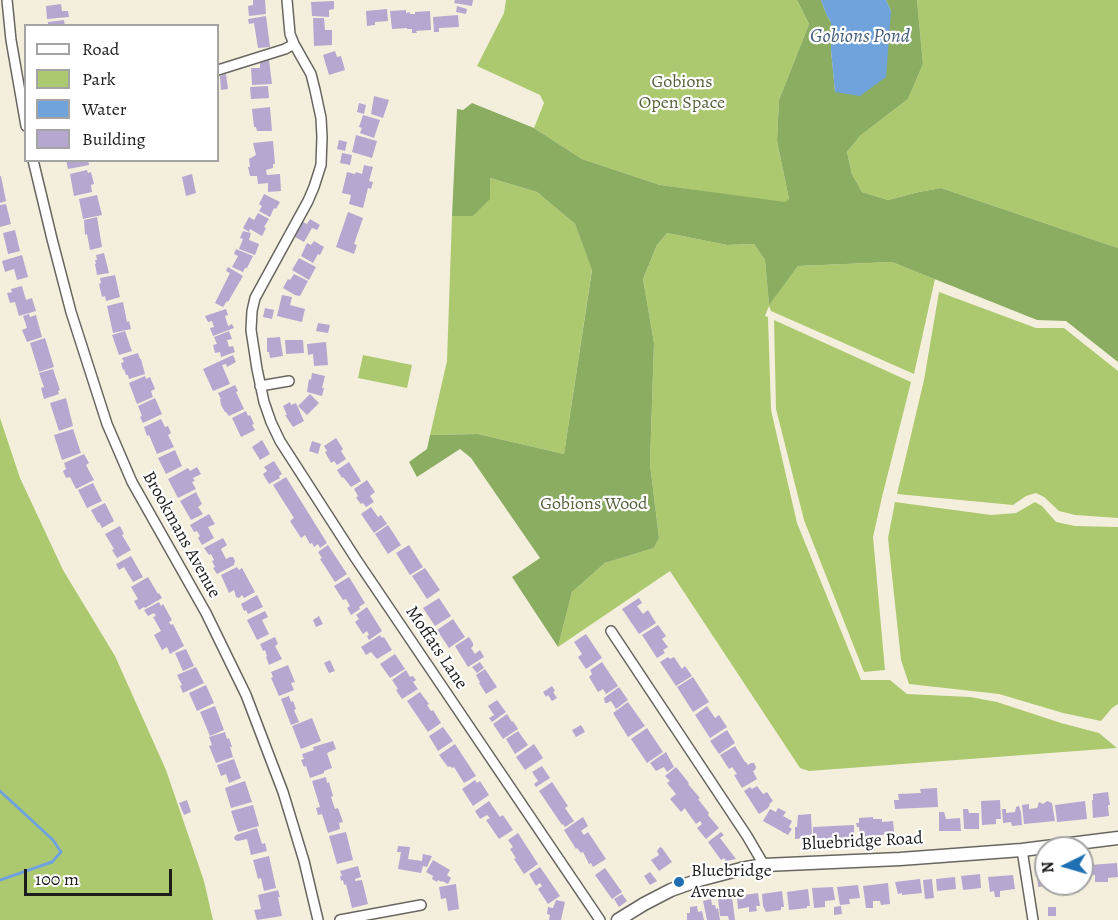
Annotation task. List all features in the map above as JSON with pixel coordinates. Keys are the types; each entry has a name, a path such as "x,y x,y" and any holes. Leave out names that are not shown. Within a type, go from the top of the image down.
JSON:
{"street":[{"path":"7,0 12,51 24,115"},
{"name":"Moffats Lane","path":"287,0 290,34 311,75 317,98 321,118 321,165 308,201 255,298 252,311 251,330 260,386 271,422 280,441 409,639 600,920"},
{"path":"219,70 285,49 294,44"},
{"name":"Brookmans Avenue","path":"33,162 71,312 107,424 132,482 206,613 246,695 283,792 304,861 318,920"},
{"path":"260,386 289,381"},
{"path":"611,631 764,865"},
{"name":"Bluebridge Road","path":"618,920 671,890 719,874 764,865 900,859 1022,850 1118,838"},
{"path":"1022,850 1033,920"},
{"path":"340,920 421,905"}],"green space":[{"name":"Gobions Open Space","path":"506,0 797,0 809,24 779,100 777,141 789,199 785,203 660,185 582,159 534,128 544,103 540,95 477,66 504,13"},
{"name":"Gobions Wood","path":"797,0 821,0 831,22 835,91 891,11 886,0 917,0 923,64 908,99 860,136 847,152 852,174 862,192 888,200 941,188 1118,248 1118,362 1066,321 1037,320 892,262 798,266 769,305 765,260 754,244 727,245 667,233 657,245 643,279 654,343 650,464 659,538 654,548 605,563 572,592 558,647 512,577 540,558 471,458 460,449 417,477 409,462 427,449 430,435 478,434 564,454 592,270 575,224 537,192 490,178 490,199 473,216 452,216 457,109 463,110 472,103 534,128 582,159 660,185 785,202 789,199 777,141 779,100 809,24"},
{"path":"917,0 1118,0 1118,248 941,188 888,200 862,192 852,174 847,152 860,136 908,99 923,64"},
{"path":"490,178 537,192 575,224 592,269 564,454 478,434 430,435 447,361 452,216 473,216"},
{"path":"667,233 727,245 754,244 765,260 769,304 798,266 892,262 935,279 914,374 771,311 769,306 765,316 768,317 771,410 797,523 861,680 890,680 907,694 970,697 997,702 1099,733 1117,748 809,771 800,768 670,571 558,647 572,592 605,563 654,548 659,538 650,464 654,343 643,279 657,245"},
{"path":"939,292 1036,328 1064,328 1118,371 1118,518 1075,515 1059,511 1036,493 1026,496 1013,505 897,494 924,380"},
{"path":"774,320 911,382 873,537 885,670 864,672 804,520 776,409"},
{"path":"363,355 412,365 407,388 358,378"},
{"path":"0,418 20,478 63,570 115,656 166,770 204,881 213,920 0,920"},
{"path":"895,502 991,515 1016,513 1035,502 1042,506 1056,522 1075,526 1118,527 1118,704 1101,721 1063,713 999,694 909,684 901,660 888,538"}],"water":[{"name":"Gobions Pond","path":"821,0 886,0 891,11 886,77 860,96 835,92 831,22"}],"building":[{"path":"253,0 265,0 266,14 249,16 248,6 253,5"},
{"path":"455,0 473,0 472,6 454,3"},
{"path":"334,1 334,9 329,10 329,17 312,16 311,2"},
{"path":"61,4 62,11 68,11 69,17 47,19 46,6"},
{"path":"457,6 467,9 466,14 456,12"},
{"path":"387,9 388,21 375,22 375,25 367,26 366,11"},
{"path":"406,10 406,13 410,12 410,14 430,11 431,30 412,33 412,29 407,28 392,29 390,11"},
{"path":"458,15 459,27 439,28 439,32 434,32 433,17"},
{"path":"266,16 270,47 258,48 254,23 249,24 248,19"},
{"path":"313,18 324,18 325,30 332,30 332,45 314,46"},
{"path":"64,20 65,24 48,24 48,22"},
{"path":"335,51 337,57 341,56 345,70 329,75 323,55"},
{"path":"269,60 272,84 252,85 251,68 260,68 260,63"},
{"path":"226,74 228,89 221,90 220,76"},
{"path":"268,86 269,98 251,99 250,87"},
{"path":"374,96 389,100 383,118 371,114"},
{"path":"359,103 366,105 364,114 357,112"},
{"path":"270,107 272,131 257,131 254,127 252,109"},
{"path":"363,115 380,120 374,138 360,133 362,128 359,127"},
{"path":"356,135 377,141 372,158 352,152"},
{"path":"339,140 347,142 345,151 337,149"},
{"path":"273,141 275,164 273,168 266,170 267,175 280,174 281,191 268,192 268,183 258,184 257,176 250,176 248,167 250,167 249,159 256,155 253,143"},
{"path":"342,153 352,155 350,165 340,163"},
{"path":"66,162 88,162 89,165 68,169"},
{"path":"364,165 373,167 369,181 373,182 371,189 368,188 363,208 349,204 351,195 342,193 347,172 362,174"},
{"path":"87,170 88,173 91,172 94,184 91,185 92,192 74,196 70,174"},
{"path":"192,174 196,193 186,196 182,177"},
{"path":"0,176 6,201 0,203"},
{"path":"264,194 280,202 270,217 259,211 262,206 259,204"},
{"path":"97,195 102,215 83,219 79,199"},
{"path":"6,204 11,224 0,227 0,205"},
{"path":"348,212 363,218 354,244 357,245 354,254 336,247"},
{"path":"258,213 269,219 262,236 243,228 249,217 254,220"},
{"path":"97,217 102,247 90,250 87,234 85,235 84,220"},
{"path":"310,219 320,225 317,230 312,228 304,242 295,237 303,222 307,224"},
{"path":"15,230 20,251 8,254 3,233"},
{"path":"243,231 251,233 249,240 259,244 255,255 239,249"},
{"path":"314,241 324,247 313,263 301,256 307,243 311,245"},
{"path":"236,249 253,256 243,272 232,267 238,256 234,254"},
{"path":"104,253 109,273 97,275 96,255"},
{"path":"22,255 28,277 17,280 14,269 5,272 2,261"},
{"path":"299,258 316,267 309,280 292,270"},
{"path":"228,267 243,276 223,307 215,303 230,273 226,271"},
{"path":"294,274 308,281 300,296 283,288"},
{"path":"115,275 120,297 106,301 105,296 102,297 100,278"},
{"path":"22,286 26,300 32,298 36,311 19,316 15,302 10,303 7,293 12,292 11,289"},
{"path":"282,295 292,297 290,305 305,309 302,322 277,316"},
{"path":"123,302 127,322 129,321 131,329 113,333 107,306"},
{"path":"265,308 274,310 272,319 263,317"},
{"path":"226,309 228,315 225,316 228,326 232,324 234,328 213,336 210,328 214,327 212,321 208,322 205,316"},
{"path":"29,314 30,317 36,315 42,337 27,342 22,330 27,328 23,316"},
{"path":"318,323 330,325 328,333 316,331"},
{"path":"125,331 132,351 119,355 112,335"},
{"path":"229,331 232,339 227,340 229,347 233,346 235,352 221,357 220,352 215,353 213,345 217,344 214,337"},
{"path":"280,337 283,356 270,358 267,352 267,338"},
{"path":"45,338 54,367 39,372 30,343"},
{"path":"285,340 303,340 304,353 286,354"},
{"path":"326,342 328,365 314,366 313,354 308,355 307,344"},
{"path":"138,353 145,374 129,379 123,370 122,358"},
{"path":"233,355 236,362 227,367 226,364 222,365 230,384 213,391 203,369"},
{"path":"53,369 60,390 59,394 44,399 41,388 44,387 39,373"},
{"path":"312,373 325,376 322,396 307,392"},
{"path":"145,376 146,379 150,377 155,389 151,391 153,397 137,404 129,383"},
{"path":"235,385 244,409 229,416 221,405 218,393"},
{"path":"310,394 319,403 307,415 298,406"},
{"path":"66,398 73,426 59,431 50,403"},
{"path":"155,398 162,414 143,423 138,406"},
{"path":"290,402 291,405 296,403 304,421 293,427 285,415 287,415 283,406"},
{"path":"246,411 248,416 250,415 255,430 241,437 232,418"},
{"path":"161,419 165,427 168,426 171,433 168,435 174,447 157,454 144,427"},
{"path":"73,429 81,453 62,460 54,435"},
{"path":"336,438 346,459 337,465 334,461 331,463 324,446"},
{"path":"262,440 270,454 260,460 252,447"},
{"path":"312,441 321,444 318,454 309,451"},
{"path":"175,450 182,466 166,474 158,458"},
{"path":"84,454 89,463 86,465 94,480 76,489 70,477 66,478 63,471 66,469 64,463"},
{"path":"274,461 282,474 280,478 269,484 263,474 267,471 264,467"},
{"path":"349,462 361,481 351,487 337,470"},
{"path":"197,467 201,474 193,478 195,481 192,482 196,489 178,498 168,479 188,468 190,471"},
{"path":"286,477 327,543 320,548 318,544 314,547 312,543 310,544 305,535 301,538 290,521 294,518 273,485"},
{"path":"367,480 375,492 370,496 374,502 366,507 356,498 358,496 354,489"},
{"path":"93,483 102,501 87,508 78,490"},
{"path":"196,492 202,504 198,507 203,514 191,520 180,501"},
{"path":"105,503 114,521 102,528 91,510"},
{"path":"371,507 387,524 374,533 361,514"},
{"path":"209,514 215,524 208,527 214,538 202,545 197,531 194,532 190,525"},
{"path":"388,525 401,545 388,554 375,534"},
{"path":"120,526 124,534 122,535 131,550 117,558 105,534"},
{"path":"223,538 227,545 221,549 226,559 233,557 235,561 234,565 217,574 213,568 215,567 212,561 214,560 211,554 209,555 204,548"},
{"path":"328,545 347,574 335,582 318,552"},
{"path":"409,545 423,567 410,575 396,553"},
{"path":"131,556 143,577 133,582 124,567 119,570 116,564"},
{"path":"237,567 239,570 242,568 255,592 244,598 242,595 239,598 236,597 234,590 229,593 221,575"},
{"path":"425,568 440,590 427,599 412,576"},
{"path":"148,577 162,598 139,610 134,601 138,599 131,587"},
{"path":"349,577 365,603 351,615 346,599 343,600 334,586"},
{"path":"257,595 263,607 248,614 241,604"},
{"path":"439,598 451,616 435,626 423,608"},
{"path":"639,598 642,603 637,606 643,614 648,610 656,623 639,634 622,609"},
{"path":"159,602 161,606 163,604 172,620 169,622 173,624 184,646 170,654 167,647 162,650 154,635 161,631 153,617 156,616 154,613 148,616 144,610"},
{"path":"367,607 382,631 369,640 367,631 363,634 355,622 359,619 356,615"},
{"path":"265,611 268,617 262,620 269,634 257,640 247,620"},
{"path":"319,616 323,624 316,627 313,620"},
{"path":"453,619 465,637 449,648 437,630"},
{"path":"658,625 666,636 662,639 668,647 663,650 665,653 657,658 642,635"},
{"path":"586,634 602,658 586,669 578,657 582,654 574,642"},
{"path":"380,635 384,637 392,650 377,659 371,652 366,655 361,647"},
{"path":"275,637 278,644 275,646 282,659 269,665 265,650 263,651 260,644"},
{"path":"469,637 475,654 480,650 484,657 468,667 455,646"},
{"path":"186,649 194,666 183,671 175,653"},
{"path":"395,654 405,669 390,678 380,664"},
{"path":"668,657 670,659 674,657 682,669 685,666 692,676 676,686 660,662"},
{"path":"330,660 335,671 329,673 324,663"},
{"path":"480,662 484,668 477,673 472,667"},
{"path":"602,662 618,686 606,694 603,689 598,692 589,677 592,674 590,670"},
{"path":"288,665 295,682 291,683 294,690 279,696 271,678 273,677 271,672"},
{"path":"196,667 204,683 183,693 177,675"},
{"path":"485,669 497,687 486,694 476,675"},
{"path":"406,670 410,677 413,676 416,680 413,682 418,689 402,699 392,680"},
{"path":"693,677 709,702 693,712 677,687"},
{"path":"206,685 214,703 197,711 189,693"},
{"path":"552,686 557,698 552,701 543,692"},
{"path":"619,687 628,700 616,709 611,701 605,703 604,698"},
{"path":"420,692 441,723 428,732 407,701"},
{"path":"289,696 291,702 293,701 299,722 291,725 281,699"},
{"path":"497,700 506,712 492,722 489,718 494,715 488,706"},
{"path":"628,702 645,726 628,737 613,713"},
{"path":"215,706 224,730 210,736 200,712"},
{"path":"707,706 715,718 719,715 727,727 710,738 695,715"},
{"path":"507,714 518,729 503,739 493,724"},
{"path":"312,718 321,741 301,749 292,726"},
{"path":"581,725 585,732 576,737 572,730"},
{"path":"443,727 453,741 438,751 429,736"},
{"path":"647,728 663,752 647,763 631,739"},
{"path":"727,730 735,743 719,754 710,741"},
{"path":"518,731 528,745 515,754 506,739"},
{"path":"225,732 232,747 230,747 233,757 216,763 209,746 212,745 209,737"},
{"path":"333,741 336,749 327,753 332,768 310,778 301,760 304,759 302,754 314,750 313,747"},
{"path":"455,744 476,776 464,783 454,767 448,767 439,755"},
{"path":"534,744 543,758 525,770 516,757"},
{"path":"735,746 748,765 754,763 756,767 753,771 757,779 742,788 734,775 737,774 732,767 729,769 720,755"},
{"path":"666,752 674,767 667,772 664,767 656,771 650,763"},
{"path":"234,759 241,778 229,783 226,774 221,776 217,765"},
{"path":"542,766 550,778 536,787 534,784 538,781 532,772"},
{"path":"676,767 719,828 706,839 697,828 702,824 700,821 696,824 685,808 681,812 670,799 676,794 667,783 670,781 665,776"},
{"path":"326,777 335,809 338,808 343,822 339,823 340,829 328,833 322,814 318,815 316,808 320,807 312,781"},
{"path":"475,780 477,783 480,781 489,795 473,806 462,789"},
{"path":"245,781 252,802 231,808 225,788"},
{"path":"552,782 568,806 565,808 574,821 565,827 539,791"},
{"path":"757,786 763,794 767,792 773,801 759,814 744,791"},
{"path":"937,788 938,807 895,809 894,800 899,800 898,794 921,793 920,789"},
{"path":"1108,792 1109,816 1093,818 1093,794"},
{"path":"187,800 191,812 184,815 179,803"},
{"path":"1000,800 1001,819 996,819 996,824 982,825 981,801"},
{"path":"489,801 500,817 503,815 513,830 499,839 486,820 490,818 487,815 480,819 475,811"},
{"path":"1047,801 1052,803 1055,821 1024,824 1022,805 1029,804 1029,809 1037,808 1039,802 1043,804"},
{"path":"1085,801 1087,819 1057,822 1055,805"},
{"path":"253,805 259,826 238,832 231,811"},
{"path":"1019,806 1022,825 1012,826 1011,822 1003,823 1002,809 1006,809 1006,813 1015,812 1016,807"},
{"path":"778,808 786,812 783,816 792,821 789,827 792,829 788,835 763,821 770,809 776,812"},
{"path":"963,809 968,809 969,813 979,813 979,829 964,829"},
{"path":"939,812 944,812 946,819 960,818 961,831 939,831"},
{"path":"811,814 812,835 795,839 798,815"},
{"path":"583,817 588,826 581,831 584,835 588,832 606,859 593,867 583,852 576,849 564,830"},
{"path":"873,817 873,819 882,819 882,822 893,821 894,832 860,837 856,823 859,823 859,818"},
{"path":"854,825 854,837 813,839 813,827"},
{"path":"257,828 267,851 251,855 247,839 238,841 234,838 236,835"},
{"path":"346,832 353,860 337,864 329,836"},
{"path":"721,832 724,835 720,838 736,859 721,860 708,842"},
{"path":"518,833 538,864 524,874 514,859 516,858 510,849 513,847 508,840"},
{"path":"398,846 410,847 408,859 422,861 423,854 432,856 427,867 423,866 421,873 398,869 401,852 397,852"},
{"path":"660,847 672,862 659,871 651,860 659,855 657,851"},
{"path":"269,856 276,888 264,891 253,860"},
{"path":"433,860 450,870 447,875 451,878 448,884 438,880 437,882 426,872"},
{"path":"1117,863 1118,877 1108,878 1108,882 1095,882 1094,865"},
{"path":"358,866 361,877 355,881 362,880 368,904 352,908 346,884 344,885 343,880 341,881 340,871"},
{"path":"540,867 560,896 548,904 538,889 542,886 540,883 536,886 529,874"},
{"path":"605,868 622,892 612,899 595,875"},
{"path":"650,872 657,881 650,885 644,876"},
{"path":"980,874 981,888 963,890 961,876"},
{"path":"1013,875 1015,889 1000,891 1000,897 995,897 994,891 990,892 988,877"},
{"path":"955,877 956,889 937,891 936,879"},
{"path":"920,879 922,893 898,894 895,882"},
{"path":"932,879 934,898 925,899 923,880"},
{"path":"888,883 890,904 881,905 880,901 873,901 873,908 866,908 863,886"},
{"path":"456,884 459,909 448,911 446,898 441,899 439,887"},
{"path":"858,885 860,898 849,899 850,904 840,905 837,887"},
{"path":"833,887 835,900 825,901 825,907 814,908 812,888"},
{"path":"808,889 810,906 789,910 787,892"},
{"path":"278,890 282,916 257,920 254,910 261,909 258,895"},
{"path":"782,891 784,907 781,907 781,910 766,912 762,894"},
{"path":"758,893 760,906 756,906 757,911 749,912 749,907 738,909 737,896"},
{"path":"622,894 627,901 619,907 614,899"},
{"path":"732,897 735,920 729,920 728,916 720,916 718,898"},
{"path":"711,899 712,905 718,908 720,920 707,920 703,901"},
{"path":"556,900 565,902 561,920 549,920 548,907 553,908"},
{"path":"697,906 698,912 702,911 704,920 687,920 690,907"},
{"path":"841,906 842,914 834,915 834,907"},
{"path":"1048,907 1056,907 1056,916 1048,916"}],"waterway":[{"path":"0,791 53,840 61,852 52,862 0,880"}],"place":[{"name":"Bluebridge Avenue","path":"679,882"}]}
